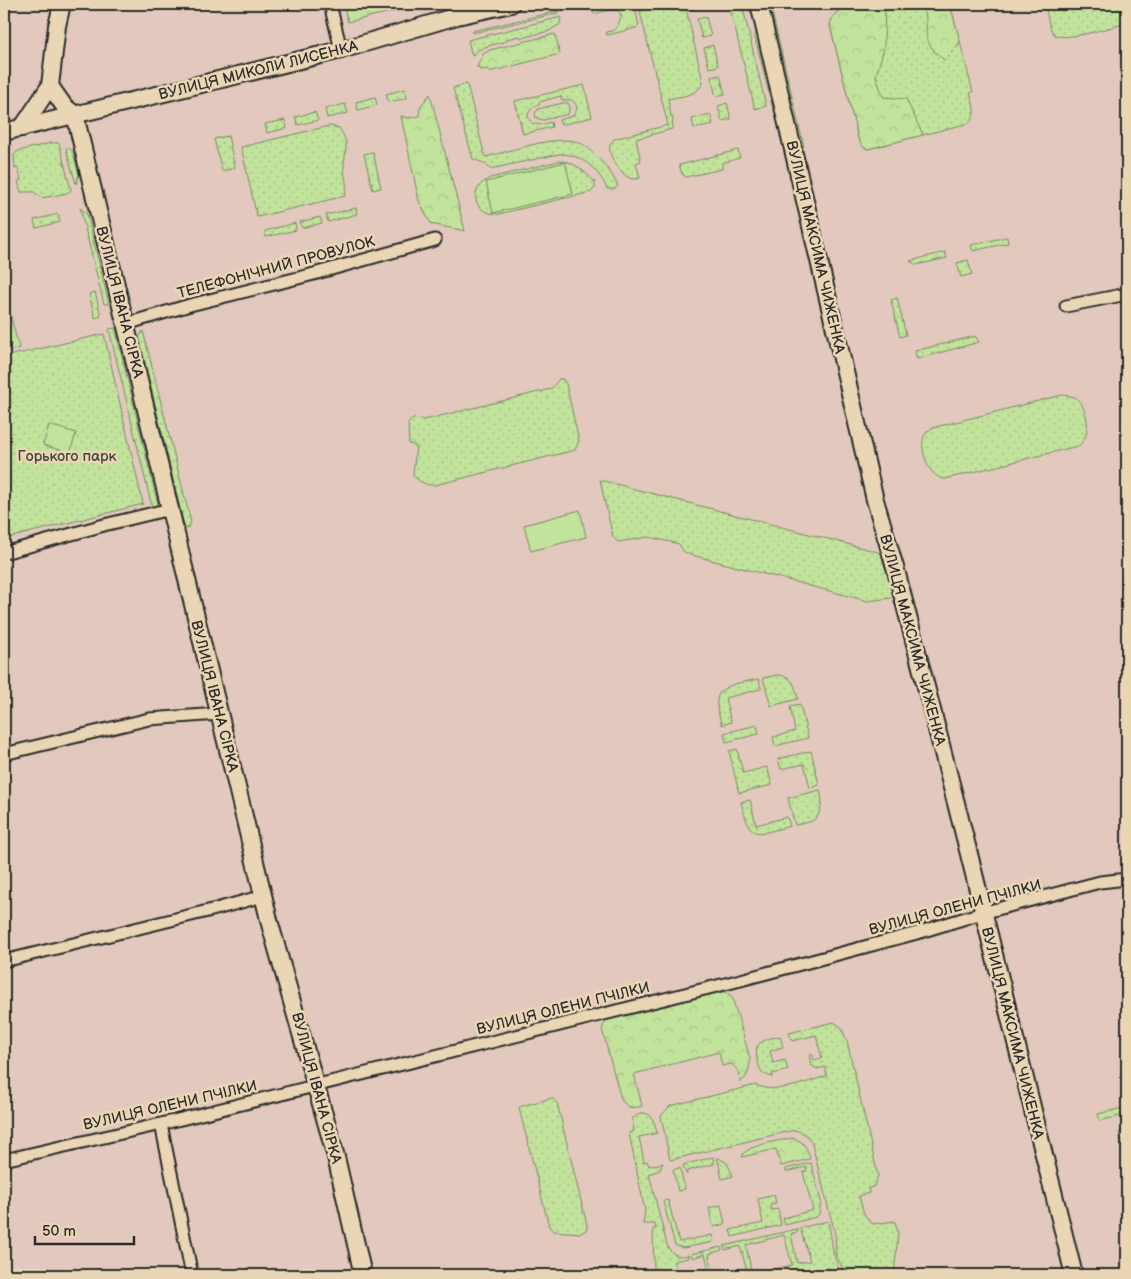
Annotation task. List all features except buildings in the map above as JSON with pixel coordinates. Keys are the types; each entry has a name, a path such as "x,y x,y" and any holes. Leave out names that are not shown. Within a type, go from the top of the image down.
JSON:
{"street":[{"path":"22,128 50,86 57,26 62,4"},
{"path":"330,4 341,50"},
{"name":"ВУЛИЦЯ МИКОЛИ ЛИСЕНКА","path":"4,132 341,50 457,16 511,4"},
{"name":"ВУЛИЦЯ МАКСИМА ЧИЖЕНКА","path":"759,4 876,500 897,574 1074,1275"},
{"path":"50,86 64,106 75,114"},
{"name":"ВУЛИЦЯ ІВАНА СІРКА","path":"75,114 263,896 317,1086 364,1275"},
{"name":"ТЕЛЕФОНІЧНИЙ ПРОВУЛОК","path":"126,324 434,240"},
{"path":"1066,306 1127,294"},
{"path":"4,552 170,509"},
{"path":"4,754 149,719 219,714"},
{"name":"ВУЛИЦЯ ОЛЕНИ ПЧІЛКИ","path":"4,1160 317,1086 733,982 1100,882 1127,879"},
{"path":"4,961 263,896"},
{"path":"161,1124 192,1275"}],"green space":[{"path":"343,4 424,4 348,22"},
{"path":"598,4 634,4 639,26 607,35 606,32 615,30 621,16 620,12 612,10 594,14 590,6"},
{"path":"638,4 685,4 703,82 701,87 693,93 668,99 671,117 673,117 672,129 636,139 641,161 636,163 640,178 632,179 620,170 613,160 610,150 611,143 614,139 668,125"},
{"path":"729,4 742,4 766,106 755,109"},
{"path":"765,4 770,4 804,147 798,142"},
{"path":"861,4 950,4 973,92 970,93 974,113 969,123 868,149 863,147 858,138 830,25 832,19 841,9"},
{"path":"861,4 885,4 884,48 876,76 883,97 906,99 923,135 868,149 863,147 858,138 830,25 832,19 841,9"},
{"path":"922,4 950,4 960,41 944,60 935,52 927,39 925,12"},
{"path":"1045,4 1127,4 1127,23 1078,35 1059,36 1054,34 1050,27"},
{"path":"558,11 558,13 473,33 473,31"},
{"path":"561,17 560,24 549,31 521,38 520,36 507,39 507,41 478,50 472,56 468,40"},
{"path":"706,17 711,36 702,38 697,19"},
{"path":"759,33 778,108 775,110 773,109 754,34"},
{"path":"555,34 560,54 489,72 488,69 480,70 477,67 483,54 490,50"},
{"path":"713,45 718,66 709,68 704,48"},
{"path":"720,75 725,94 716,96 711,77"},
{"path":"467,84 485,157 533,144 559,140 571,141 583,144 592,151 607,167 618,186 614,189 607,189 594,169 581,159 567,154 559,154 490,169 486,164 473,159 453,88"},
{"path":"584,85 592,117 561,125 559,120 573,116 577,108 572,100 562,100 561,96 539,102 539,105 532,108 528,114 531,122 540,124 551,122 552,127 523,134 515,101"},
{"path":"405,89 407,98 388,102 386,94"},
{"path":"430,94 465,231 431,224 419,201 401,116 408,118 419,116 420,107"},
{"path":"375,97 377,105 358,110 356,102"},
{"path":"568,103 570,107 568,114 543,120 536,118 535,113 538,109"},
{"path":"727,103 731,119 722,121 718,106"},
{"path":"345,104 348,113 327,118 325,109"},
{"path":"315,112 318,120 298,125 295,117"},
{"path":"710,114 713,124 694,128 692,119"},
{"path":"285,120 287,128 267,133 265,124"},
{"path":"329,126 339,128 346,143 344,169 345,196 257,217 241,147"},
{"path":"228,136 235,168 222,171 214,139"},
{"path":"51,143 59,143 71,190 67,193 42,198 34,192 21,192 18,181 21,180 18,168 15,169 14,155 18,151"},
{"path":"68,147 73,152 79,175 76,184 66,149"},
{"path":"738,150 740,158 722,163 722,169 686,177 682,174 679,165"},
{"path":"373,152 381,188 373,190 364,154"},
{"path":"565,161 579,168 595,182 595,188 591,192 499,214 490,213 479,206 476,200 478,188 490,178"},
{"path":"565,162 573,194 493,213 486,182"},
{"path":"80,208 87,214 109,304 104,304"},
{"path":"356,208 357,214 328,222 326,215"},
{"path":"58,214 60,222 36,228 34,220"},
{"path":"320,217 322,223 302,228 300,222"},
{"path":"295,223 296,230 266,237 265,231"},
{"path":"1007,237 1008,243 973,251 971,245"},
{"path":"945,252 947,258 916,265 910,261"},
{"path":"968,260 972,274 961,277 957,263"},
{"path":"95,292 101,316 95,318 89,294"},
{"path":"897,298 906,335 900,337 891,300"},
{"path":"10,314 19,348 4,353 4,315"},
{"path":"115,328 159,509 153,511 109,329"},
{"path":"143,331 191,522 188,528 185,529 140,341"},
{"name":"Горького парк","path":"104,334 143,504 4,539 4,357"},
{"path":"975,336 979,342 917,359 915,351"},
{"path":"559,379 563,379 566,384 579,441 575,450 435,485 422,483 413,475 416,446 409,444 408,424 411,420 424,420 551,389"},
{"path":"1062,395 1075,397 1086,414 1086,436 1078,446 945,479 939,478 930,469 924,455 923,442 924,436 932,428"},
{"path":"49,425 76,433 70,453 43,445"},
{"path":"600,480 886,554 895,594 891,598 867,601 692,555 684,552 679,544 649,537 618,542 613,537"},
{"path":"580,510 586,537 531,551 524,525"},
{"path":"777,675 790,679 798,699 771,706 763,678"},
{"path":"759,679 761,689 725,698 731,722 722,725 717,704 718,695 727,687"},
{"path":"800,704 808,738 775,746 773,737 795,731 790,706"},
{"path":"757,725 759,734 726,742 724,733"},
{"path":"737,749 743,773 767,767 772,785 739,793 729,751"},
{"path":"811,751 819,785 810,788 804,764 781,769 778,759"},
{"path":"820,790 821,803 818,815 812,821 795,825 788,798"},
{"path":"750,800 756,825 787,817 790,826 761,833 751,829 744,815 741,802"},
{"path":"721,991 728,993 732,997 750,1058 748,1072 743,1081 740,1083 739,1072 732,1064 722,1066 719,1052 634,1074 642,1106 633,1107 625,1104 621,1099 602,1029 606,1020"},
{"path":"834,1022 841,1027 847,1041 878,1176 874,1186 868,1189 869,1193 859,1196 865,1215 873,1224 895,1221 898,1234 894,1275 846,1275 836,1255 835,1234 812,1144 803,1133 794,1130 670,1160 661,1116 670,1106 756,1085 764,1088 782,1088 827,1076 825,1067 817,1069 811,1065 809,1055 812,1054 814,1060 822,1058 816,1035 792,1041 789,1033"},
{"path":"780,1036 783,1047 770,1051 773,1063 785,1060 788,1070 772,1074 773,1077 762,1072 756,1051 758,1045 763,1041"},
{"path":"552,1098 557,1103 587,1225 587,1229 581,1233 553,1231 549,1226 519,1108"},
{"path":"1127,1107 1127,1114 1100,1121 1098,1114"},
{"path":"640,1113 650,1116 657,1133 639,1137 644,1162 647,1161 649,1166 663,1163 660,1170 649,1174 667,1245 675,1254 681,1256 688,1255 688,1258 674,1261 677,1275 651,1275 654,1269 653,1229 656,1229 655,1224 643,1224 645,1211 629,1133 634,1131 632,1119"},
{"path":"1127,1130 1127,1153 1124,1154 1119,1132"},
{"path":"793,1138 805,1146 810,1159 781,1166 776,1149 742,1157 744,1153 755,1147"},
{"path":"713,1157 714,1164 687,1171 686,1174 683,1165"},
{"path":"717,1157 727,1163 733,1176 722,1179"},
{"path":"811,1163 821,1201 819,1214 816,1217 785,1225 783,1218 813,1210 803,1172 807,1171 806,1167 786,1172 785,1169"},
{"path":"680,1168 685,1189 678,1191 673,1170"},
{"path":"774,1195 776,1203 770,1204 771,1210 778,1209 781,1225 732,1237 730,1230 763,1223 758,1199"},
{"path":"668,1200 679,1242 712,1235 713,1242 683,1248 675,1245 663,1201"},
{"path":"721,1205 725,1224 713,1227 709,1208"},
{"path":"828,1221 834,1255 842,1275 748,1275 792,1265 784,1235 746,1245 751,1270 747,1271 740,1246 725,1250 724,1246 797,1229 798,1232 791,1234 797,1263 810,1261 800,1228"},
{"path":"721,1247 722,1250 709,1254 713,1275 710,1275 705,1254 692,1258 691,1254"}]}
